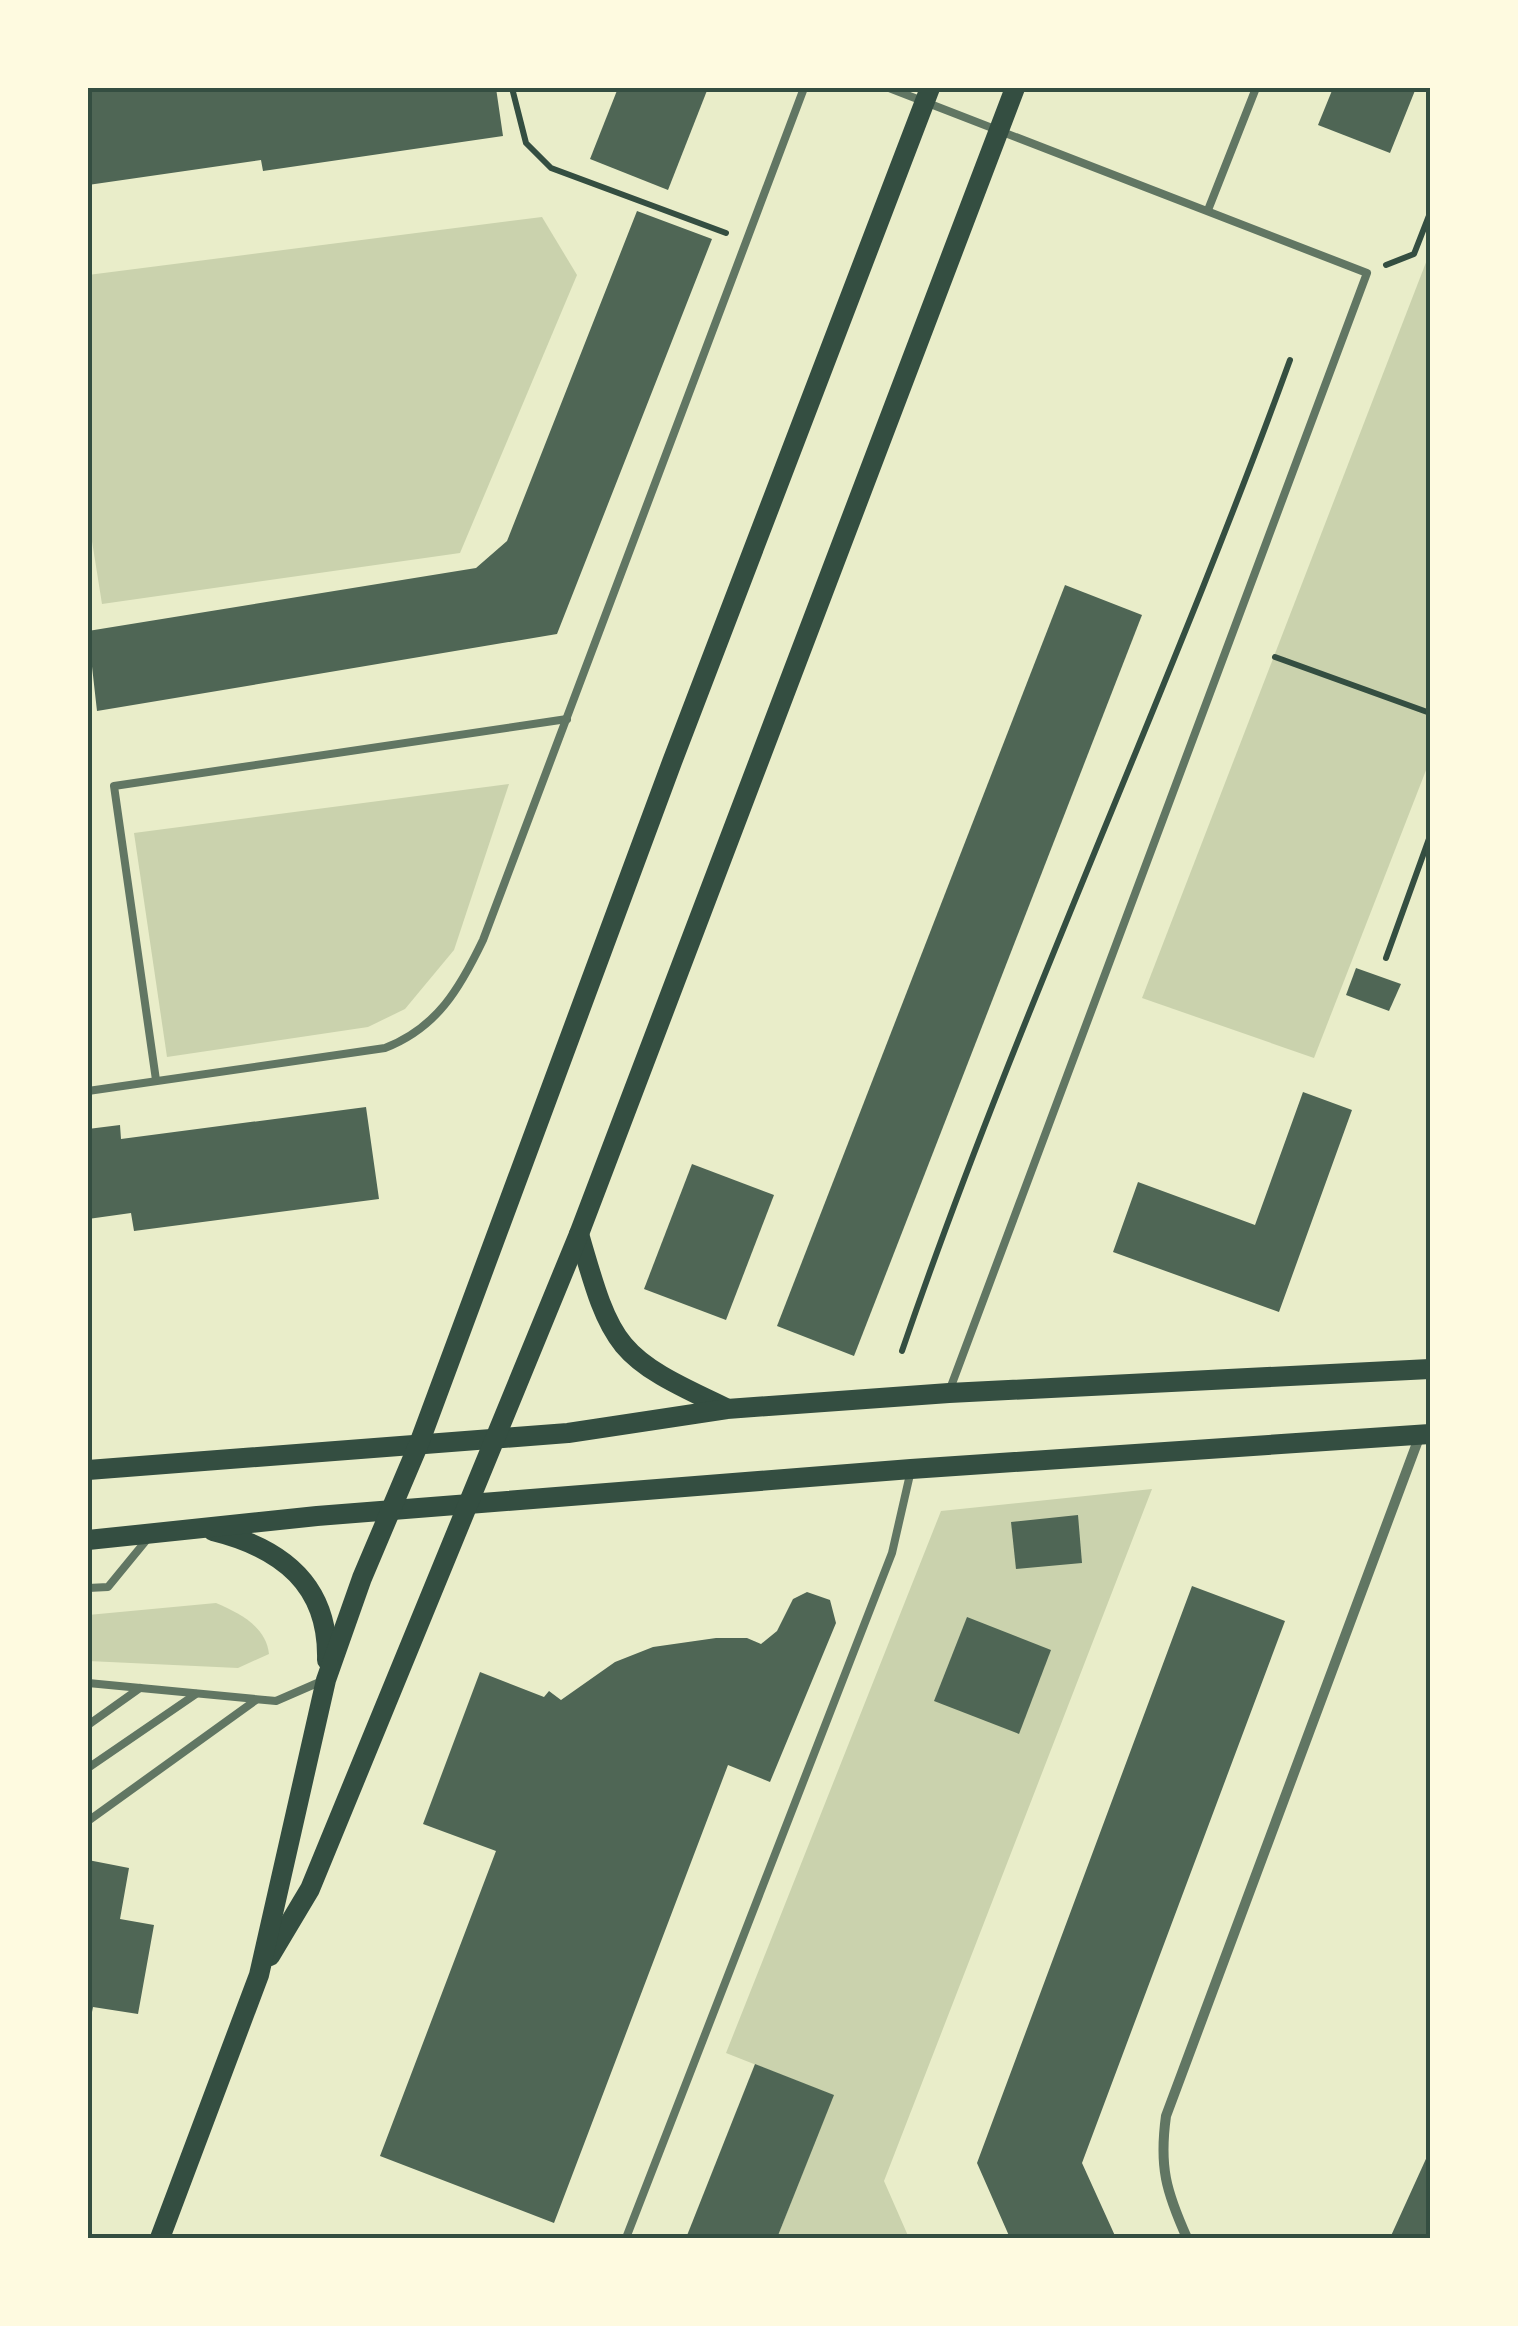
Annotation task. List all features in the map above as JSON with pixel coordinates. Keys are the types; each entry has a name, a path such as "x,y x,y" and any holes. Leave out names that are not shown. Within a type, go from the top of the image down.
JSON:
{"main road":[{"path":"259,1975 310,1890 579,1234 1015,88"},
{"path":"160,2238 259,1975 326,1680 420,1441 672,762 927,94"},
{"path":"579,1234 603,1312 631,1358 728,1409"},
{"path":"88,1470 420,1441 568,1433 728,1409 949,1393 1430,1369"},
{"path":"88,1540 196,1527 911,1469 1425,1434"},
{"path":"196,1527 242,1538 275,1554 301,1579 319,1603 328,1632 326,1680"}],"street":[{"path":"1187,2238 1168,2197 1160,2158 1166,2116 1425,1434"}],"lane":[{"path":"88,1092 385,1048 418,1033 449,1004 463,982 567,719 804,88"},
{"path":"890,88 927,94 998,128 1366,273 949,1393"},
{"path":"1208,210 1256,88"},
{"path":"156,1080 114,786 567,719"},
{"path":"626,2238 892,1553 911,1469"},
{"path":"88,1588 108,1587 154,1531"},
{"path":"88,1683 276,1701 326,1680"},
{"path":"88,1726 140,1688"},
{"path":"88,1768 196,1694"},
{"path":"88,1821 256,1700"}],"path":[{"path":"512,88 526,142 551,168 746,240"},
{"path":"1366,273 1414,254 1430,212"},
{"path":"902,1350 984,1130 1234,514 1290,360"},
{"path":"1275,656 1430,713"},
{"path":"1386,958 1430,836"}],"green space":[{"path":"542,217 577,275 460,553 102,604 88,516 88,275"},
{"path":"1430,252 1430,760 1314,1058 1142,998"},
{"path":"509,784 454,950 405,1009 368,1027 167,1057 134,833"},
{"path":"1152,1489 884,2181 909,2238 777,2238 833,2095 726,2053 941,1511"},
{"path":"216,1603 257,1628 269,1654 238,1668 88,1661 88,1615"}],"building":[{"path":"88,88 496,88 503,136 263,171 261,160 88,185"},
{"path":"618,88 708,88 668,190 590,159"},
{"path":"1333,88 1416,88 1390,153 1318,125"},
{"path":"637,211 712,239 557,634 97,711 88,631 476,568 507,541"},
{"path":"1065,585 1142,615 854,1356 777,1326"},
{"path":"1356,968 1401,984 1389,1011 1346,995"},
{"path":"1303,1092 1352,1110 1279,1312 1113,1252 1138,1182 1255,1225"},
{"path":"366,1107 379,1199 134,1231 131,1213 88,1219 88,1129 120,1125 121,1139"},
{"path":"692,1164 774,1195 726,1320 644,1289"},
{"path":"1078,1515 1082,1563 1016,1569 1011,1522"},
{"path":"1192,1586 1285,1621 1082,2163 1116,2238 1010,2238 977,2163"},
{"path":"807,1592 830,1600 836,1623 770,1782 728,1765 554,2223 380,2156 496,1851 423,1824 480,1672 544,1697 549,1691 561,1700 615,1662 653,1647 716,1638 747,1638 761,1644 777,1631 793,1599"},
{"path":"967,1617 1051,1650 1019,1734 934,1701"},
{"path":"88,1860 129,1868 120,1919 154,1925 138,2014 93,2007 89,2027"},
{"path":"755,2064 834,2095 777,2238 686,2238"},
{"path":"1430,2150 1430,2238 1390,2238"}]}
